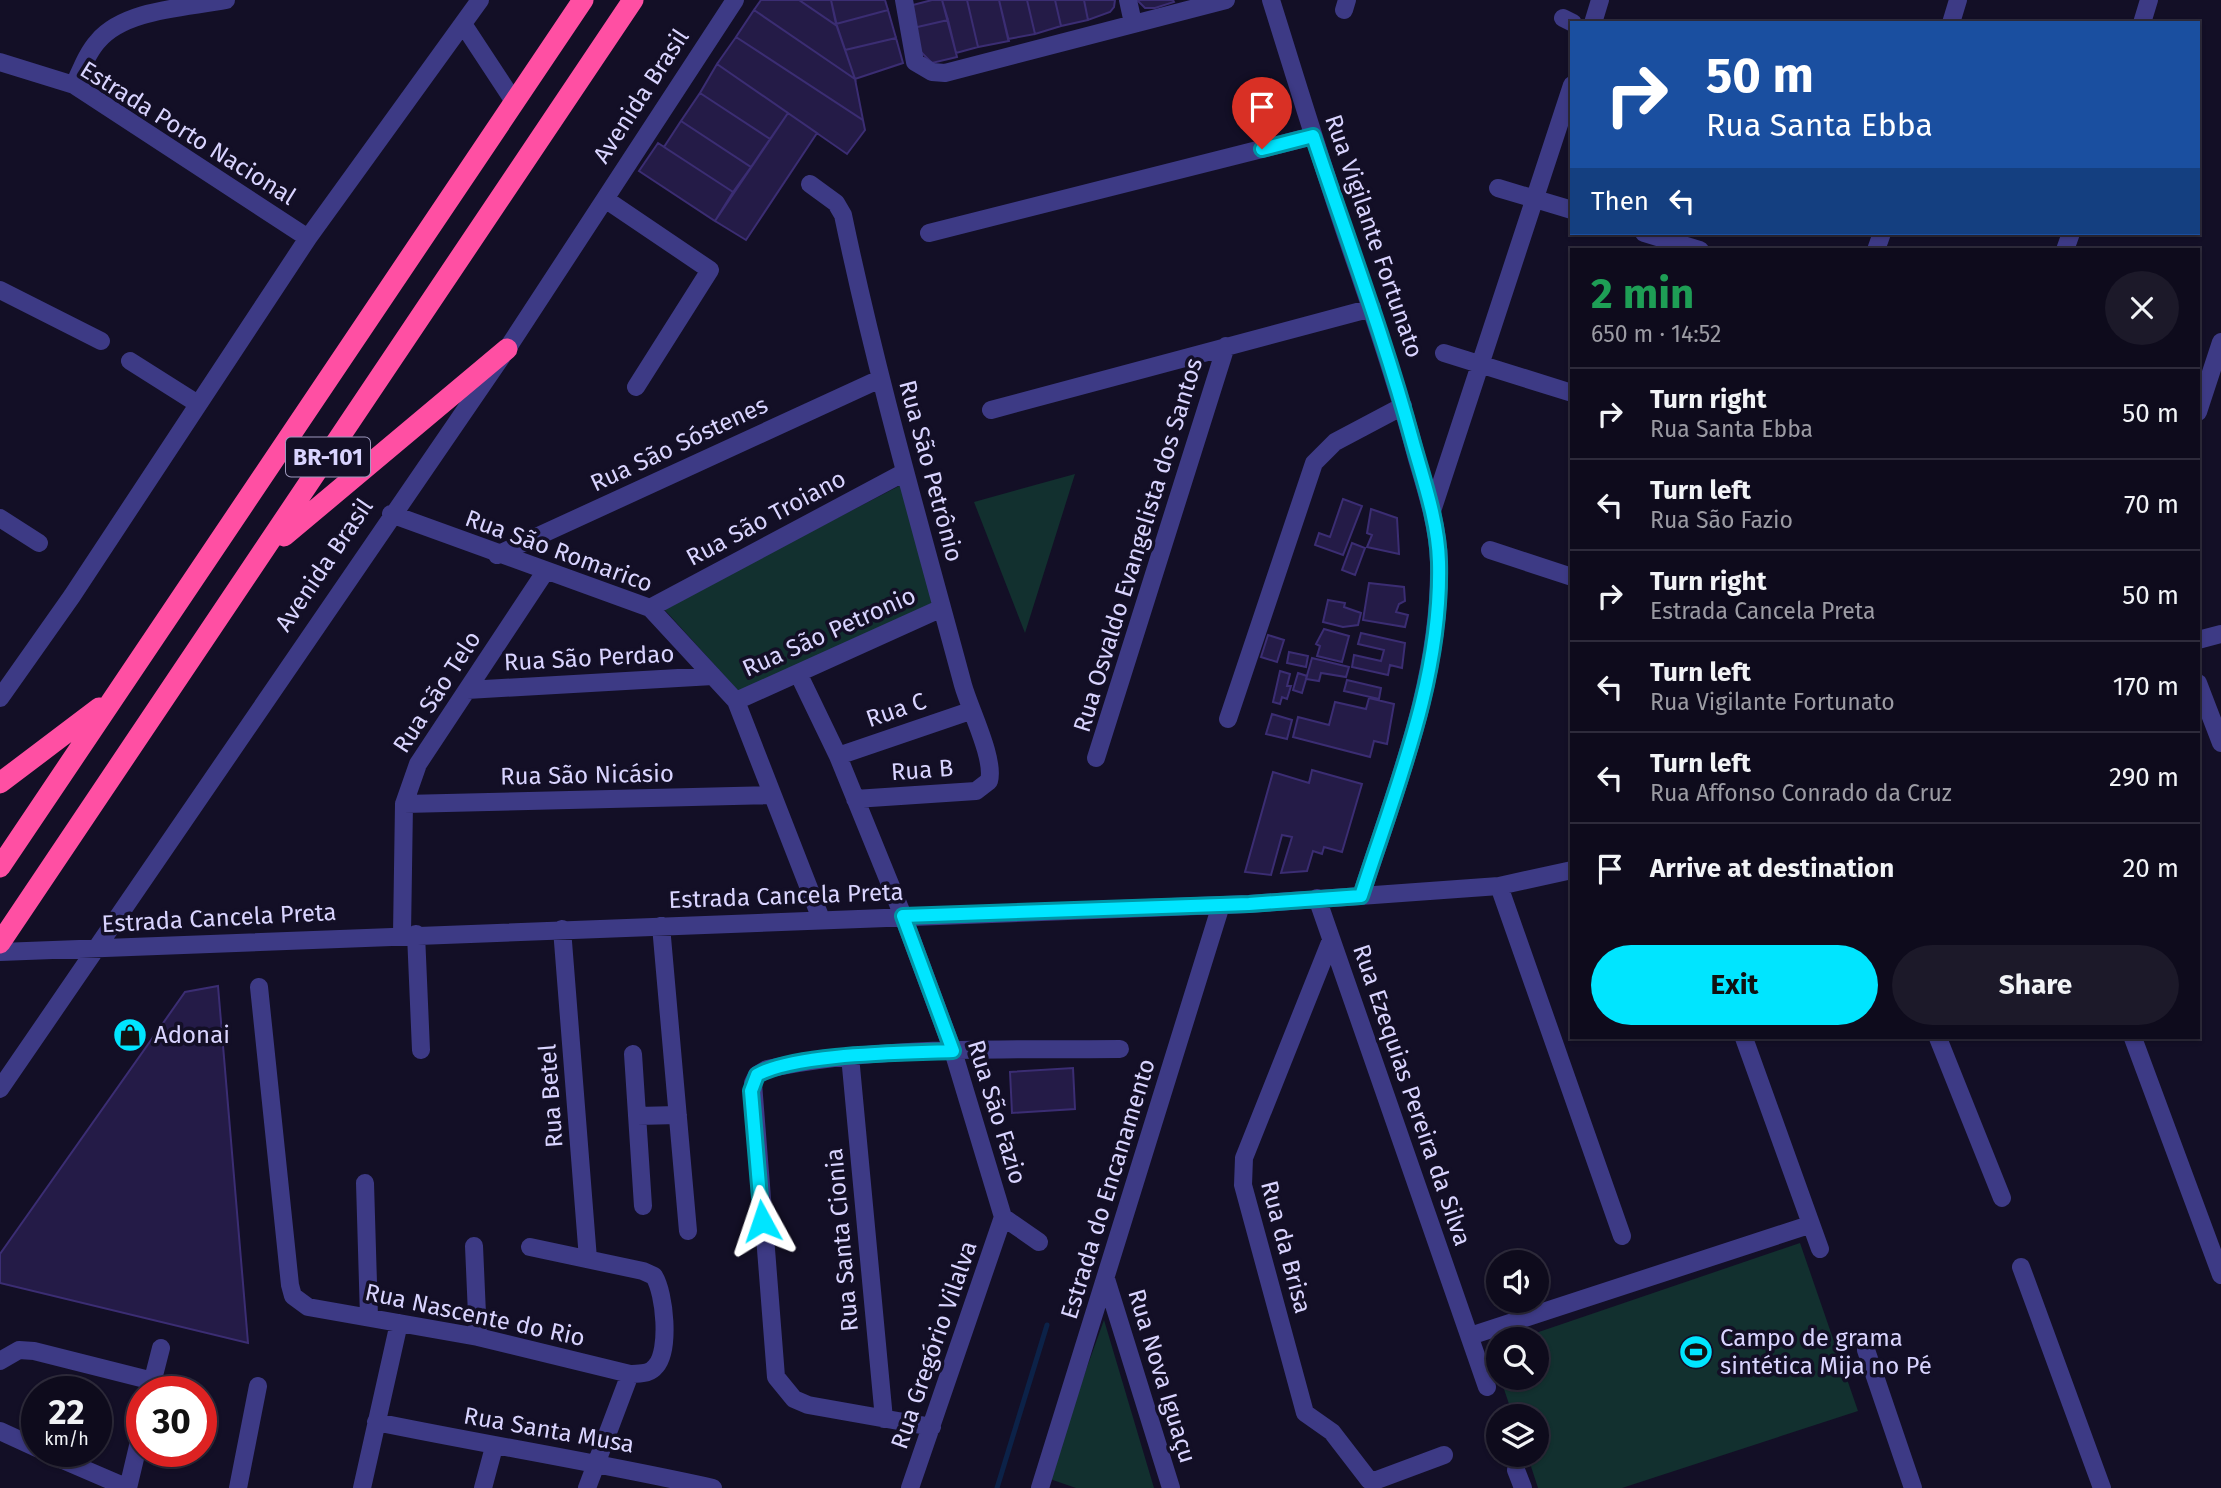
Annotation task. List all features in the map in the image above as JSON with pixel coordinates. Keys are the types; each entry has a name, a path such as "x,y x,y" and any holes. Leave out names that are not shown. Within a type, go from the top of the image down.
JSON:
{"highway":[{"name":"BR-101","path":"0,867 583,0"},
{"name":"BR-101","path":"0,943 633,0"},
{"path":"264,553 507,349"},
{"path":"0,783 112,698"}],"street":[{"path":"74,85 98,41 115,27 137,18 226,0"},
{"path":"0,698 72,596 308,238 480,0"},
{"name":"Avenida Brasil","path":"0,1089 391,514 507,349 735,0"},
{"path":"904,0 915,62 932,72 945,73 1226,0"},
{"path":"1128,0 1133,23"},
{"name":"Rua Vigilante Fortunato","path":"1271,0 1313,136 1373,309 1403,406 1432,511 1439,561 1436,624 1426,688 1417,725 1361,896"},
{"path":"1594,21 1600,0"},
{"path":"1952,21 1958,0"},
{"path":"2143,21 2149,0"},
{"path":"463,24 515,103"},
{"name":"Estrada Porto Nacional","path":"0,62 74,85 308,238"},
{"path":"1432,511 1483,364 1532,198 1570,91"},
{"path":"929,233 1313,136"},
{"name":"Rua São Petrônio","path":"810,184 836,203 843,215 880,379 970,711 991,767 989,781"},
{"path":"1498,188 1570,209"},
{"path":"605,200 710,270 636,387"},
{"path":"1651,235 1693,248"},
{"path":"0,290 101,341"},
{"path":"991,410 1373,309"},
{"path":"2200,406 2221,342"},
{"name":"Rua Osvaldo Evangelista dos Santos","path":"1097,758 1226,346"},
{"path":"1444,353 1570,392"},
{"path":"130,361 198,404"},
{"name":"Rua São Sóstenes","path":"497,555 880,379"},
{"path":"1228,719 1314,463 1335,442 1403,406"},
{"name":"Rua São Troiano","path":"650,608 905,472"},
{"name":"Rua São Romarico","path":"391,514 497,555 650,608 736,701 821,919"},
{"path":"0,518 39,543"},
{"path":"1490,550 1570,575"},
{"name":"Rua São Telo","path":"421,1050 409,934 404,804 418,764 545,572"},
{"name":"Rua São Petronio","path":"736,701 942,608"},
{"path":"2200,639 2221,634"},
{"name":"Rua São Fazio","path":"797,673 838,756 903,916 953,1051 1003,1217 1039,1242"},
{"name":"Rua São Perdao","path":"467,690 713,676"},
{"path":"2200,688 2221,743"},
{"name":"Rua C","path":"838,756 970,711"},
{"name":"Rua B","path":"855,799 976,791 989,781"},
{"name":"Rua São Nicásio","path":"404,804 771,795"},
{"name":"Estrada Cancela Preta","path":"0,952 409,934 1221,905 1499,886 1570,870"},
{"path":"1499,886 1622,1236"},
{"name":"Rua Ezequias Pereira da Silva","path":"1317,898 1486,1384"},
{"name":"Estrada do Encanamento","path":"1040,1488 1221,905"},
{"path":"661,926 688,1231"},
{"name":"Rua Betel","path":"562,929 588,1259"},
{"name":"Rua da Brisa","path":"1331,940 1244,1158 1242,1170 1305,1413 1332,1432 1369,1480 1377,1480 1444,1455"},
{"name":"Rua Nascente do Rio","path":"259,987 293,1296 308,1307 478,1337 630,1374"},
{"path":"1744,1039 1809,1225 1820,1249"},
{"path":"1938,1039 2001,1198"},
{"path":"2133,1039 2221,1275"},
{"path":"932,1427 808,1405 783,1390 776,1377 751,1091 757,1075 775,1067 850,1056 953,1051 1120,1049"},
{"path":"633,1055 643,1206"},
{"name":"Rua Santa Cionia","path":"850,1056 884,1419"},
{"path":"637,1116 678,1115"},
{"path":"365,1183 369,1317"},
{"name":"Rua Gregório Vilalva","path":"910,1488 1003,1217"},
{"path":"1470,1336 1809,1225"},
{"path":"474,1246 478,1337"},
{"path":"530,1247 643,1271 654,1276 661,1287 663,1347 657,1365 648,1373 630,1374 587,1488"},
{"path":"2021,1267 2102,1488"},
{"name":"Rua Nova Iguaçu","path":"1106,1279 1171,1488"},
{"path":"362,1488 399,1323"},
{"path":"154,1376 160,1348"},
{"path":"0,1361 19,1350 33,1351 126,1378"},
{"path":"1866,1350 1913,1488"},
{"path":"239,1488 258,1386"},
{"name":"Rua Santa Musa","path":"376,1422 494,1447 597,1462 713,1488"},
{"path":"0,1431 21,1441"},
{"path":"484,1488 494,1447"},
{"path":"79,1467 128,1488 133,1467"},
{"path":"1516,1469 1523,1488"}],"green space":[{"path":"1075,474 1025,633 974,502"},
{"path":"901,485 938,604 741,694 663,608"},
{"path":"1800,1243 1858,1411 1622,1488 1538,1488 1531,1467 1549,1467 1549,1404 1509,1404 1504,1390 1549,1390 1549,1328"},
{"path":"1104,1320 1154,1488 1076,1488 1047,1478"}],"building":[{"path":"761,0 799,0 837,26 855,79 754,10"},
{"path":"799,0 831,0 837,26"},
{"path":"831,0 885,0 888,10 836,24"},
{"path":"942,0 948,20 913,28 909,6"},
{"path":"942,0 967,0 978,47 956,53"},
{"path":"967,0 999,0 1009,41 978,47"},
{"path":"999,0 1027,0 1035,34 1008,39"},
{"path":"1027,0 1055,0 1061,26 1035,34"},
{"path":"1055,0 1084,0 1088,20 1061,26"},
{"path":"1084,0 1115,0 1110,12 1088,20"},
{"path":"1137,0 1173,0 1174,2 1145,8"},
{"path":"754,10 855,79 863,120 736,37"},
{"path":"888,10 896,38 845,50 836,24"},
{"path":"948,20 957,57 932,63 917,48 913,28"},
{"path":"736,37 863,120 865,130 847,154 717,64"},
{"path":"896,38 903,63 855,79 845,50"},
{"path":"717,64 788,113 770,139 700,93"},
{"path":"700,93 770,139 751,167 681,121"},
{"path":"788,113 817,133 746,240 715,221"},
{"path":"681,121 751,167 733,192 664,147"},
{"path":"658,143 733,192 715,221 639,171"},
{"path":"1343,499 1362,506 1343,555 1315,545 1319,533 1330,537"},
{"path":"1371,509 1397,518 1399,554 1367,547 1372,535 1367,533"},
{"path":"1352,543 1365,548 1355,575 1342,570"},
{"path":"1369,583 1404,587 1405,601 1399,604 1396,612 1408,615 1405,627 1363,620"},
{"path":"1328,600 1345,603 1344,607 1361,613 1358,625 1343,627 1323,622"},
{"path":"1324,629 1349,636 1342,662 1317,656 1320,646 1316,644"},
{"path":"1361,633 1405,643 1402,668 1390,665 1388,675 1352,667 1354,655 1381,661 1384,650 1358,644"},
{"path":"1268,635 1284,640 1277,662 1261,657"},
{"path":"1289,652 1308,656 1306,667 1287,663"},
{"path":"1312,658 1349,667 1346,677 1321,673 1319,681 1306,679"},
{"path":"1280,671 1290,674 1287,686 1291,686 1287,699 1282,697 1280,704 1273,702"},
{"path":"1298,673 1307,676 1302,693 1293,690"},
{"path":"1347,680 1381,688 1379,699 1344,691"},
{"path":"1369,698 1394,704 1387,744 1374,741 1370,757 1293,737 1298,717 1329,725 1335,702 1366,709"},
{"path":"1272,714 1292,720 1287,739 1266,734"},
{"path":"1312,770 1362,784 1342,852 1324,847 1322,854 1313,851 1307,871 1281,873 1292,837 1282,835 1271,875 1245,872 1273,772 1309,783"},
{"path":"218,986 248,1343 0,1283 0,1254 185,992"},
{"path":"1073,1068 1075,1109 1012,1113 1010,1072"}],"waterway":[{"path":"997,1488 1047,1325"}],"place":[{"name":"Adonai","path":"130,1035"},
{"name":"Campo de grama sintética Mija no Pé","path":"1696,1352"}],"route":[{"path":"762,1221 751,1091 757,1075 775,1067 850,1056 953,1051 903,916 1249,904 1361,896 1417,725 1426,688 1436,624 1439,561 1432,511 1392,366 1313,136 1262,149"}]}
